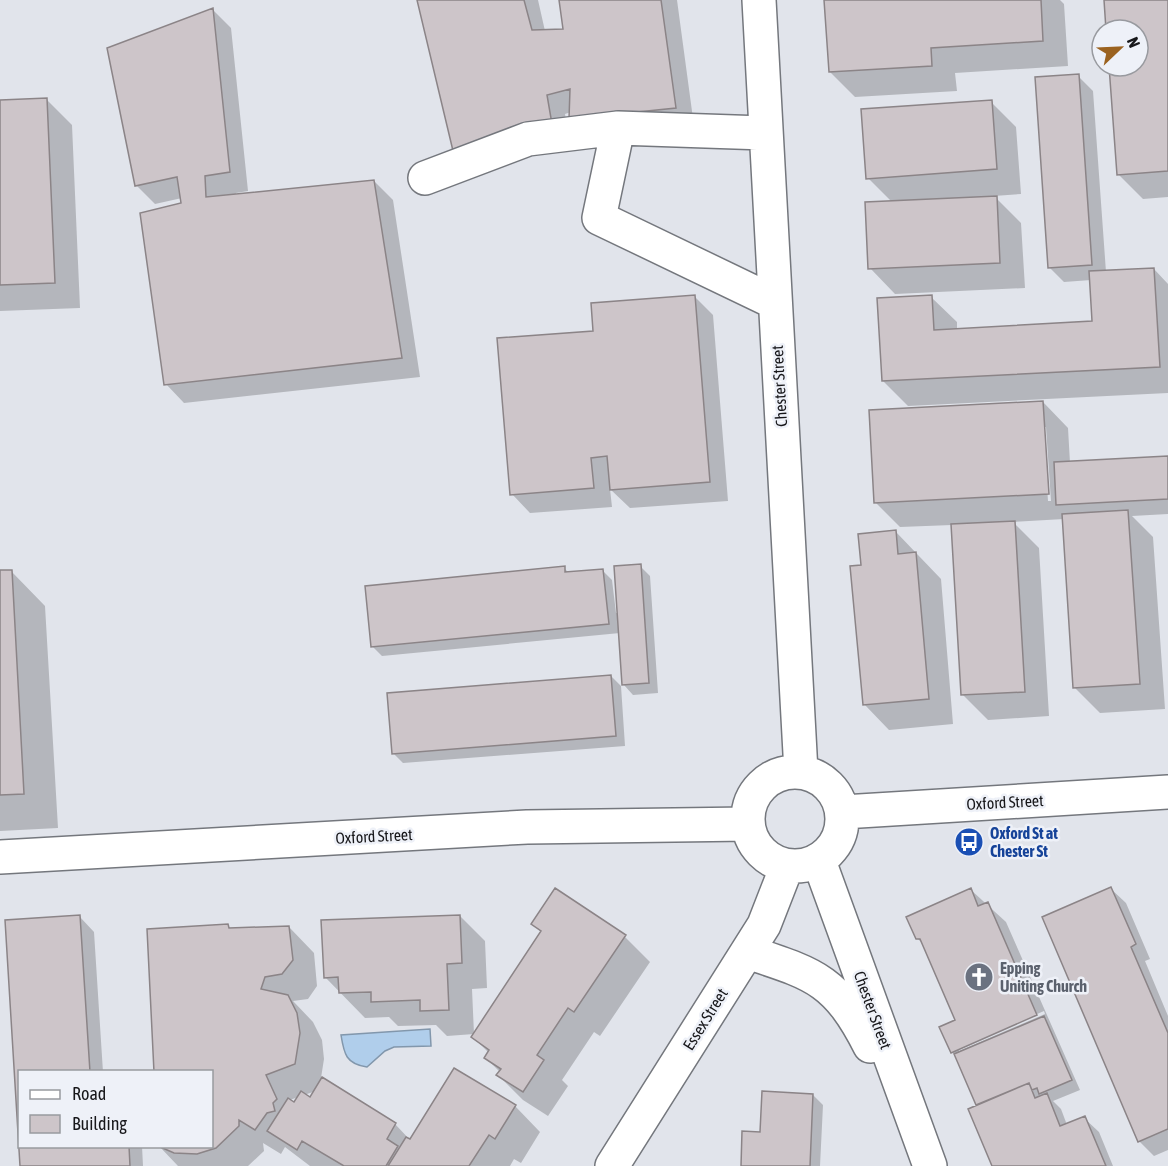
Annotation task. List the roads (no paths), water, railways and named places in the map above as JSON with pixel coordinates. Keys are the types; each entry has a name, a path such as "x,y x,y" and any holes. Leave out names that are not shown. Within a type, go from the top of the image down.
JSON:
{"street":[{"name":"Chester Street","path":"759,0 801,772"},
{"path":"618,128 599,218 774,302"},
{"path":"425,178 528,139 618,128 766,134"},
{"path":"787,772 801,772 816,776 828,785 838,798 843,812 838,840 819,861 797,867 775,862 756,847 748,824 749,809 754,796 763,785 787,772"},
{"name":"Oxford Street","path":"843,812 1168,792"},
{"name":"Oxford Street","path":"0,857 527,827 748,824"},
{"name":"Chester Street","path":"819,861 928,1163"},
{"name":"Essex Street","path":"612,1166 764,924 787,866"},
{"name":"Chester Street","path":"747,952 804,971 824,982 840,999 858,1022 928,1163"}],"water":[{"path":"430,1029 431,1046 394,1047 385,1051 367,1067 350,1061 343,1048 341,1035"}],"place":[{"name":"Oxford St at Chester St","path":"969,842"},
{"name":"Epping Uniting Church","path":"979,977"}]}
